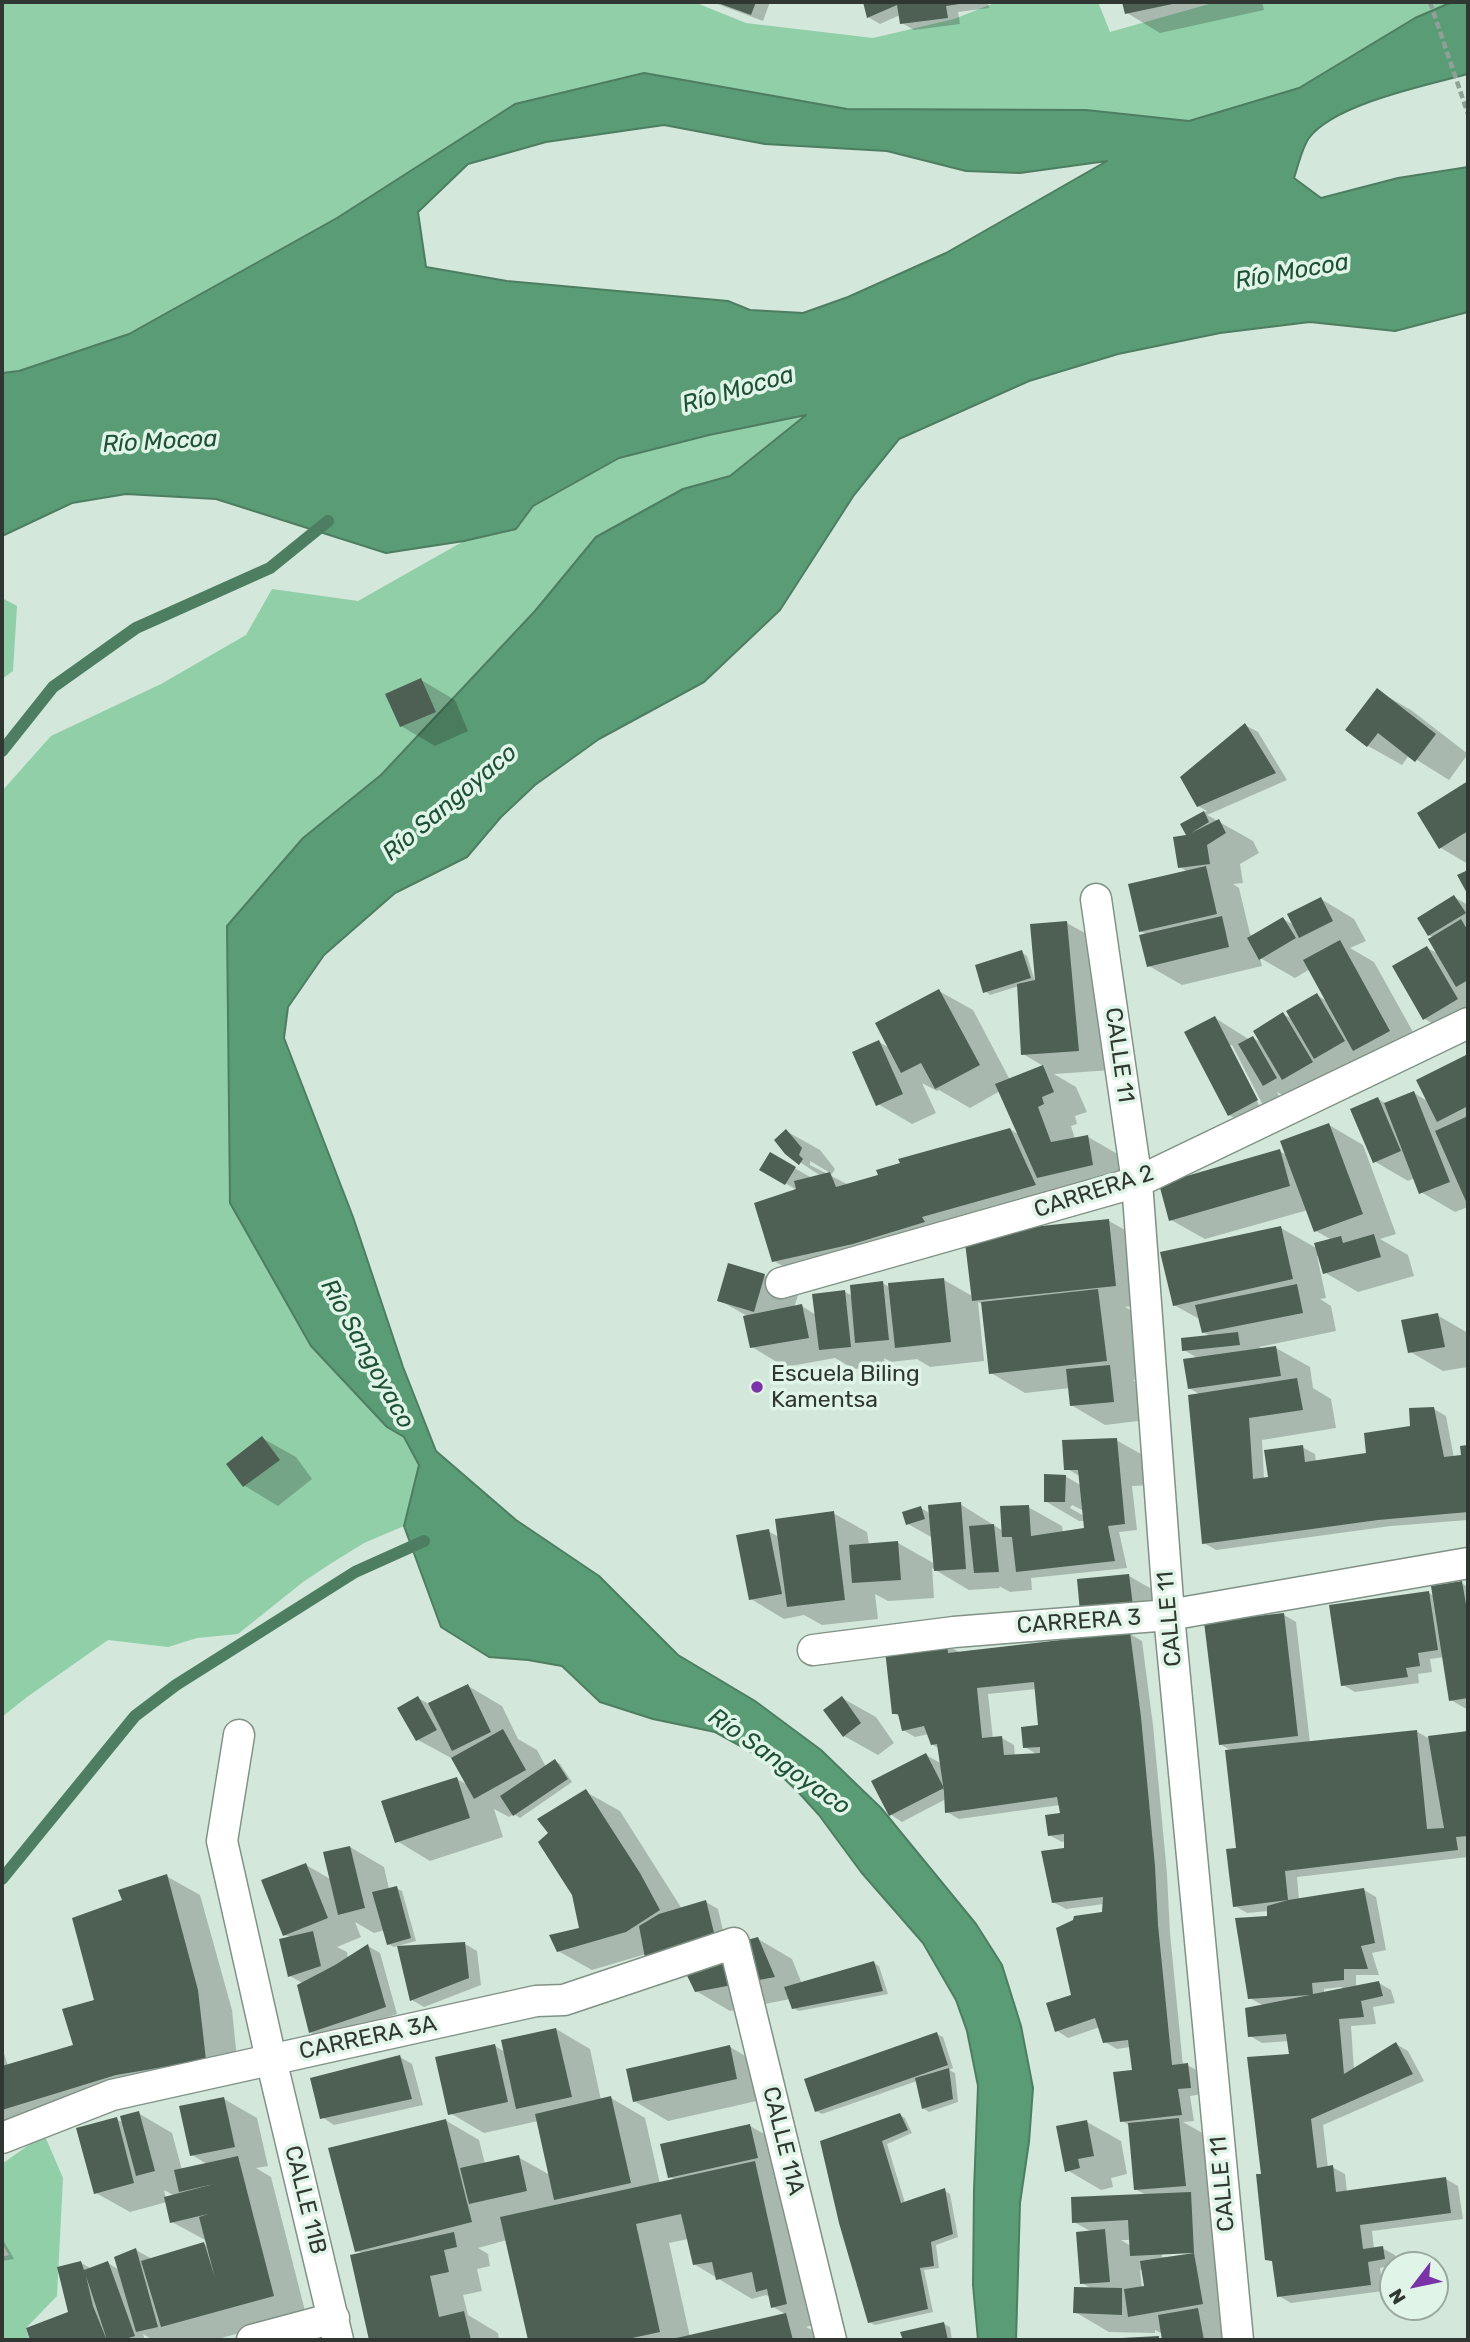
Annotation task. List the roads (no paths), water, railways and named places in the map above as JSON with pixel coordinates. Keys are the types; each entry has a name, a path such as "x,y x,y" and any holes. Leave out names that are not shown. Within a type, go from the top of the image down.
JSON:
{"street":[{"name":"CALLE 11","path":"1096,899 1137,1182 1169,1615 1238,2340"},
{"name":"CARRERA 2","path":"781,1283 1137,1182 1468,1023"},
{"name":"CARRERA 3","path":"813,1650 954,1632 1169,1615 1468,1563"},
{"name":"CALLE 11B","path":"239,1735 222,1841 336,2329"},
{"name":"CARRERA 3A","path":"2,2138 112,2095 536,2001 564,2000 734,1943"},
{"name":"CALLE 11A","path":"734,1943 831,2340"},
{"path":"252,2340 336,2329"}],"water":[{"path":"1452,2 1468,2 1468,74 1382,97 1339,115 1321,126 1309,138 1294,178 1321,198 1398,178 1468,167 1468,312 1395,331 1310,322 1220,333 1118,354 1029,381 899,439 854,495 780,610 704,682 599,739 535,785 501,817 467,857 395,893 324,955 288,1007 284,1038 353,1217 403,1367 436,1451 516,1520 599,1576 678,1655 755,1701 821,1750 881,1808 976,1924 1002,1965 1021,2026 1033,2088 1020,2203 1016,2340 978,2340 973,2285 978,2086 967,2031 956,2000 923,1943 861,1872 819,1815 764,1759 715,1732 653,1719 600,1702 562,1666 489,1657 441,1627 404,1526 419,1465 404,1437 387,1427 311,1346 230,1203 227,926 303,838 381,775 535,611 596,537 683,489 730,476 806,415 709,435 619,458 533,506 516,529 464,541 386,553 216,499 126,494 72,503 2,536 2,373 19,371 129,334 337,218 515,104 644,73 847,109 1086,110 1189,121 1299,88 1415,18","holes":["664,125 765,144 887,151 966,171 1020,173 1107,161 946,253 848,297 803,313 750,310 728,301 507,281 426,267 418,212 468,164 546,142"]}],"waterway":[{"path":"2,751 53,687 136,628 270,568 328,521"},
{"path":"2,1879 135,1716 176,1685 355,1572 424,1541"}],"place":[{"name":"Escuela Biling Kamentsa","path":"757,1387"}],"water label":[{"name":"Río Mocoa","path":"1292,272"},
{"name":"Río Mocoa","path":"738,390"},
{"name":"Río Mocoa","path":"160,442"},
{"name":"Río Sangoyaco","path":"450,803"},
{"name":"Río Sangoyaco","path":"367,1354"},
{"name":"Río Sangoyaco","path":"779,1762"}]}
